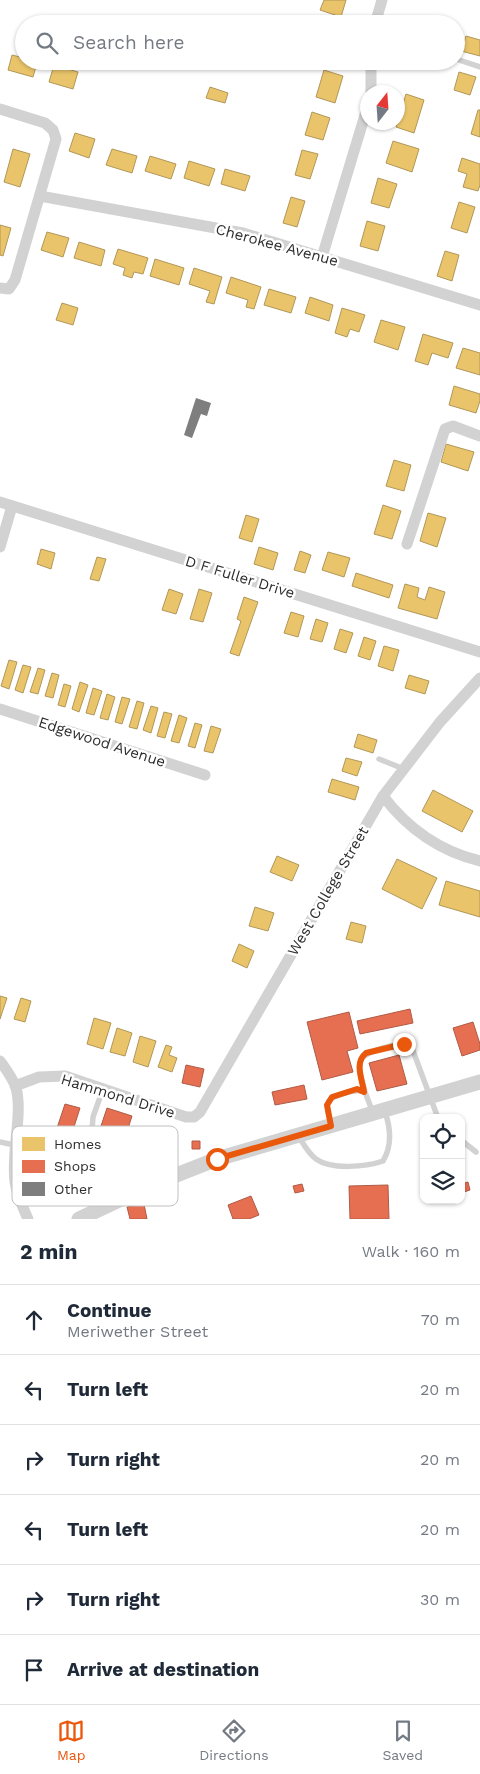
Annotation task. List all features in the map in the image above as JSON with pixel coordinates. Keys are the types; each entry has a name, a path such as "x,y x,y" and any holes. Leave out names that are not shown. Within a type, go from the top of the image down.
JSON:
{"street":[{"path":"378,15 382,0"},
{"path":"370,70 370,85"},
{"path":"0,110 45,123 54,130 56,139 15,280 9,289 0,288"},
{"path":"322,257 360,130"},
{"name":"Cherokee Avenue","path":"40,196 243,233 480,305"},
{"path":"407,544 445,429 453,426 480,436"},
{"name":"D F Fuller Drive","path":"0,502 480,652"},
{"path":"0,547 12,506"},
{"name":"West College Street","path":"194,1117 200,1112 383,796 440,722 480,678"},
{"name":"Edgewood Avenue","path":"0,709 205,775"},
{"path":"383,796 398,816 427,840 464,857 480,861"},
{"path":"0,1062 15,1086 17,1108 16,1126"},
{"name":"Hammond Drive","path":"15,1086 39,1077 65,1076 186,1117 194,1117"},
{"path":"178,1174 217,1159 480,1082"},
{"path":"23,1206 28,1219"},
{"path":"79,1219 104,1206"}],"lane":[{"path":"465,63 480,67"},
{"path":"379,759 404,768"},
{"path":"298,1135 311,1154 327,1164 337,1167 376,1164 382,1161 389,1146 388,1122 378,1112 364,1092 359,1067 362,1057 366,1053 404,1044 412,1048 436,1114"},
{"path":"92,1126 93,1117 103,1089"},
{"path":"331,1126 327,1105 332,1097 357,1089 364,1092"},
{"path":"465,1143 476,1152"}],"building: Homes":[{"path":"324,0 346,0 342,15 320,10"},
{"path":"466,36 480,40 480,56 465,52"},
{"path":"12,55 15,56 15,70 35,70 33,77 8,70"},
{"path":"53,70 78,72 73,89 49,82"},
{"path":"324,70 343,76 335,103 316,97"},
{"path":"459,72 476,77 470,95 454,90"},
{"path":"210,87 228,93 225,103 206,98"},
{"path":"406,94 424,100 414,133 405,130"},
{"path":"478,110 480,110 480,137 471,134"},
{"path":"312,112 330,118 323,140 305,135"},
{"path":"75,133 95,139 89,158 69,151"},
{"path":"393,141 419,149 412,172 386,163"},
{"path":"13,149 30,154 20,187 4,182"},
{"path":"112,149 137,156 132,173 106,165"},
{"path":"302,150 318,154 310,179 295,175"},
{"path":"150,156 176,164 171,179 145,171"},
{"path":"462,158 480,164 480,185 478,191 463,187 467,174 458,171"},
{"path":"189,161 215,169 209,186 184,178"},
{"path":"225,169 250,176 245,191 221,184"},
{"path":"378,178 397,184 389,208 371,203"},
{"path":"291,197 305,201 297,227 283,223"},
{"path":"459,202 475,207 467,233 451,228"},
{"path":"367,221 385,226 378,251 360,246"},
{"path":"0,225 11,228 3,256 0,255"},
{"path":"47,232 69,238 63,257 41,250"},
{"path":"79,242 105,250 101,266 74,258"},
{"path":"118,249 148,258 143,274 134,272 132,278 123,275 125,268 113,264"},
{"path":"445,251 459,255 452,281 437,276"},
{"path":"155,259 184,268 179,285 150,276"},
{"path":"194,268 222,277 214,304 206,302 210,291 189,284"},
{"path":"231,277 261,287 254,309 246,307 248,300 226,293"},
{"path":"269,289 296,297 291,313 264,305"},
{"path":"310,297 333,305 329,321 305,313"},
{"path":"62,303 78,308 73,325 56,320"},
{"path":"342,308 365,315 359,332 350,329 347,337 335,333"},
{"path":"381,320 405,327 398,350 374,342"},
{"path":"423,334 453,343 448,358 432,353 428,365 415,361"},
{"path":"463,348 480,353 480,375 456,368"},
{"path":"454,386 480,394 476,413 449,405"},
{"path":"446,444 474,452 468,471 441,462"},
{"path":"394,460 411,465 404,491 386,486"},
{"path":"383,505 401,511 392,539 374,534"},
{"path":"428,513 446,518 437,547 420,541"},
{"path":"246,515 259,519 252,542 239,538"},
{"path":"259,547 278,553 273,570 254,564"},
{"path":"41,549 55,553 51,569 37,564"},
{"path":"300,551 311,555 305,573 294,570"},
{"path":"328,552 350,558 344,577 322,570"},
{"path":"97,557 106,559 99,581 90,579"},
{"path":"356,573 393,585 389,598 352,586"},
{"path":"405,584 419,588 417,597 425,600 429,587 445,592 437,619 398,608"},
{"path":"169,589 183,594 176,614 162,610"},
{"path":"199,589 212,593 203,622 190,619"},
{"path":"244,597 258,602 239,656 230,653 241,621 237,619"},
{"path":"291,612 304,616 298,637 284,633"},
{"path":"316,619 328,623 322,642 310,639"},
{"path":"340,629 353,633 346,653 334,649"},
{"path":"364,637 376,641 370,660 358,656"},
{"path":"384,646 399,650 393,671 378,666"},
{"path":"9,660 17,662 9,689 1,686"},
{"path":"23,665 31,667 23,693 15,690"},
{"path":"38,668 45,670 38,694 30,692"},
{"path":"52,673 59,675 53,698 45,696"},
{"path":"409,675 429,681 425,694 405,688"},
{"path":"80,682 88,685 79,712 72,709"},
{"path":"64,684 71,686 65,707 58,705"},
{"path":"93,688 102,691 94,715 86,713"},
{"path":"107,694 115,697 108,720 100,718"},
{"path":"122,697 130,699 122,724 115,722"},
{"path":"137,701 144,703 137,729 129,727"},
{"path":"151,706 158,708 151,733 143,730"},
{"path":"164,712 172,714 165,738 157,736"},
{"path":"179,715 187,718 179,743 171,741"},
{"path":"195,723 202,725 195,748 188,746"},
{"path":"211,726 221,729 213,753 204,751"},
{"path":"358,734 377,740 373,753 354,747"},
{"path":"346,758 362,762 357,776 342,771"},
{"path":"332,779 359,787 355,800 328,792"},
{"path":"433,790 473,811 462,832 422,811"},
{"path":"277,856 299,865 292,881 270,872"},
{"path":"397,859 437,878 422,909 382,889"},
{"path":"446,881 480,891 480,917 439,905"},
{"path":"255,907 274,913 268,931 249,926"},
{"path":"351,922 366,926 362,943 346,939"},
{"path":"239,944 254,951 247,968 232,961"},
{"path":"0,996 7,998 0,1019"},
{"path":"21,998 31,1001 25,1022 14,1019"},
{"path":"94,1018 111,1023 103,1049 87,1044"},
{"path":"117,1028 132,1033 125,1056 110,1052"},
{"path":"140,1036 156,1041 148,1067 133,1062"},
{"path":"166,1045 172,1047 169,1055 177,1058 172,1072 158,1067"}],"building: Shops":[{"path":"410,1009 413,1023 360,1034 357,1021"},
{"path":"349,1012 358,1048 347,1051 353,1072 322,1080 307,1022"},
{"path":"473,1022 480,1050 462,1056 453,1028"},
{"path":"399,1055 407,1084 377,1091 369,1063"},
{"path":"186,1065 204,1069 200,1087 182,1083"},
{"path":"304,1085 307,1099 275,1105 272,1092"},
{"path":"65,1104 80,1108 74,1126 58,1126"},
{"path":"107,1108 132,1116 129,1126 101,1126"},
{"path":"192,1141 200,1141 200,1149 192,1149"},
{"path":"468,1182 470,1190 465,1192 465,1183"},
{"path":"302,1184 304,1191 295,1193 293,1186"},
{"path":"388,1185 389,1219 350,1219 349,1186"},
{"path":"251,1196 259,1215 249,1219 233,1219 228,1205"},
{"path":"144,1206 147,1219 130,1219 127,1207"}],"building: Other":[{"path":"196,398 211,403 207,416 201,414 192,438 184,435"}],"route":[{"path":"217,1159 331,1126 327,1105 332,1097 357,1089 364,1092 359,1067 362,1057 366,1053 404,1044"}]}
